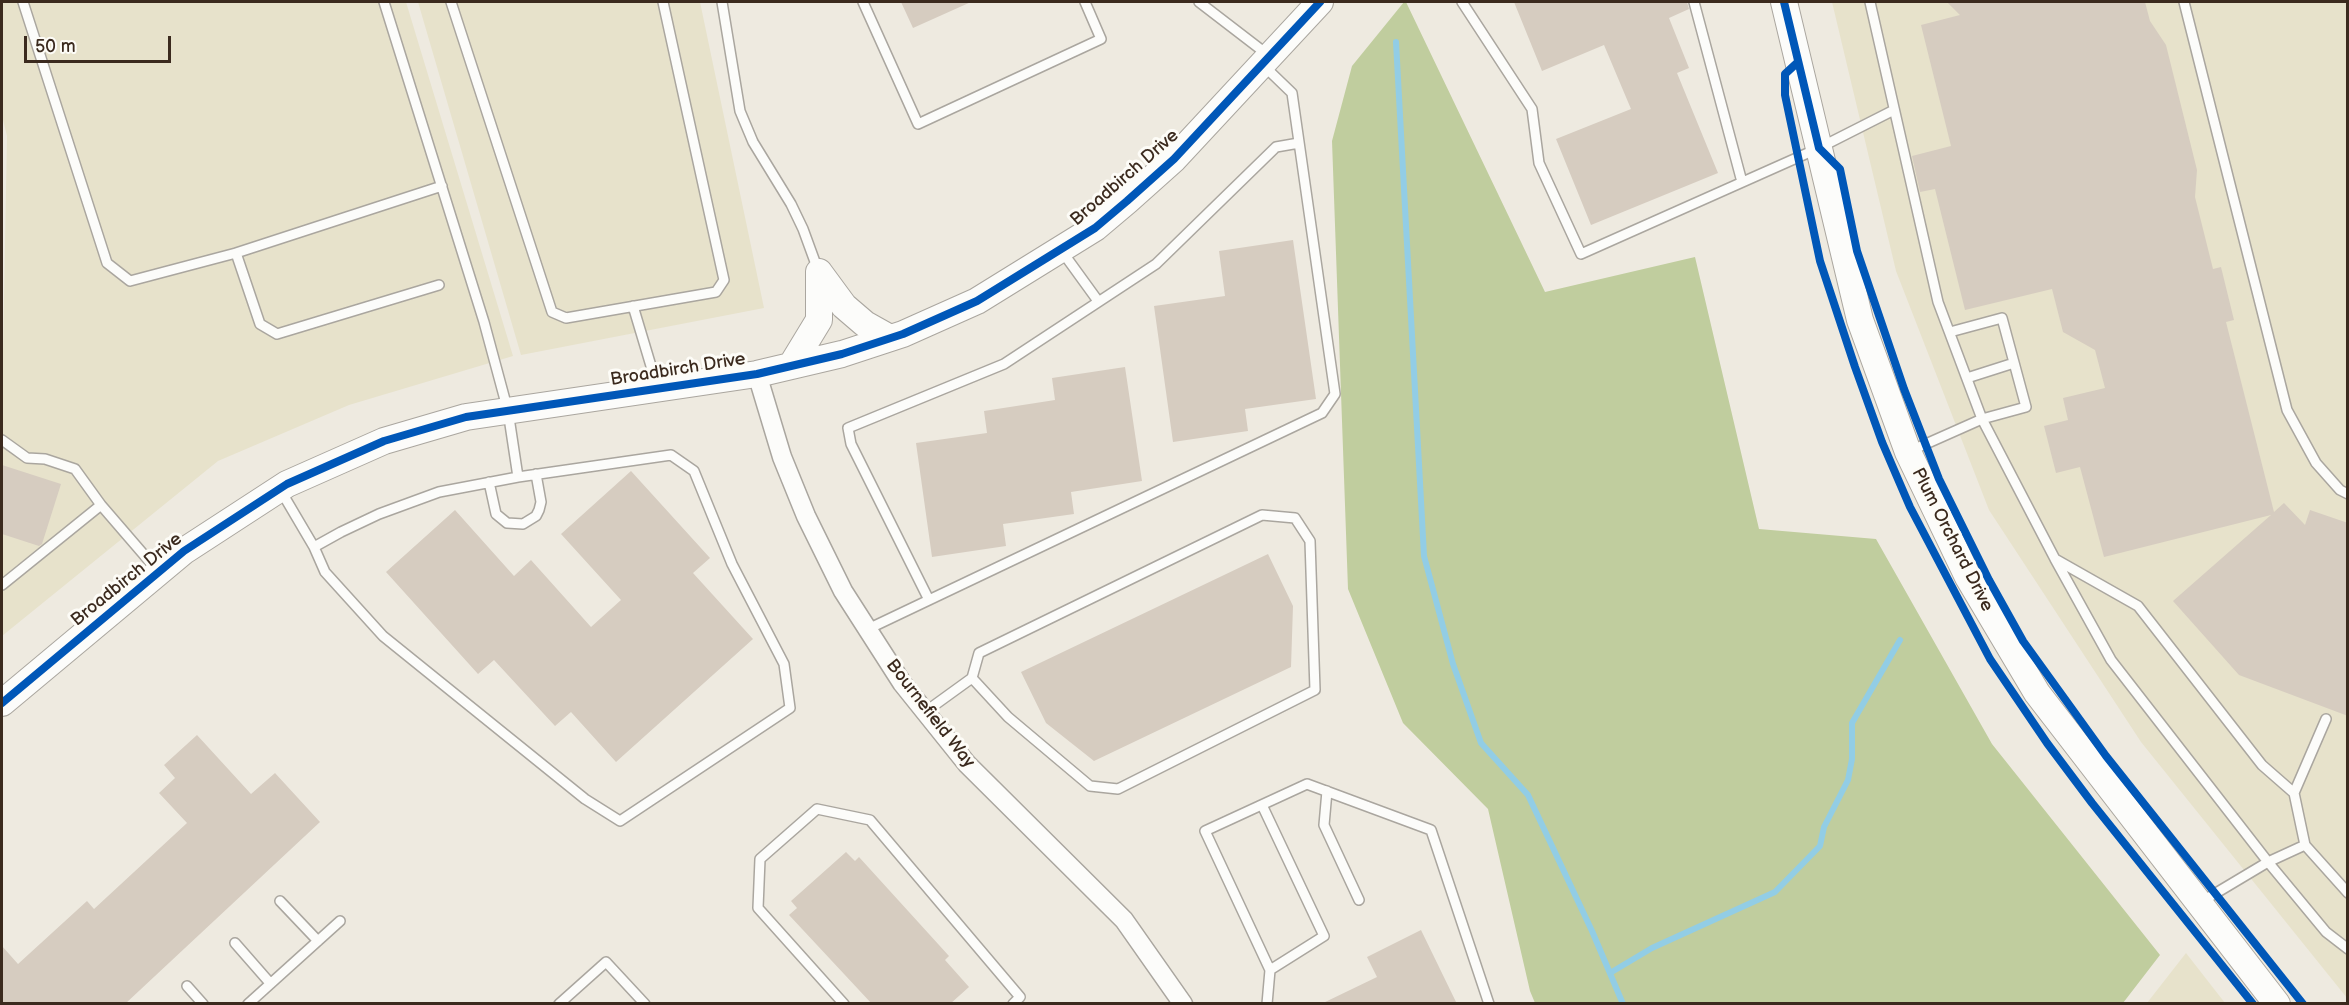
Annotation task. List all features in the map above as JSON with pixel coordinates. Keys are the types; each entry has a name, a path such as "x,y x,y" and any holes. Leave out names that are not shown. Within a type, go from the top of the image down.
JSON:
{"street":[{"name":"Broadbirch Drive","path":"2,703 184,551 280,489 384,441 466,417 757,374 842,354 890,338 977,301 1095,228 1174,159 1320,2"},
{"name":"Plum Orchard Drive","path":"1784,2 1860,320 1908,452 1968,577 2037,693 2277,1004"},
{"path":"819,272 844,306 865,324 890,338"},
{"path":"791,366 819,320 819,272"},
{"name":"Bournefield Way","path":"757,374 782,457 806,516 843,591 902,683 967,764 1124,920 1183,1004"}],"lane":[{"path":"23,2 107,263 130,281 236,253 442,186"},
{"path":"384,2 484,322 508,411 518,477"},
{"path":"451,2 552,312 566,318 716,292 724,280 663,2"},
{"path":"722,2 740,111 753,142 791,204 819,272"},
{"path":"862,2 918,124 1101,39 1085,2"},
{"path":"868,629 1322,413 1335,394 1292,93 1266,60 1199,2"},
{"path":"1462,2 1532,109 1539,164 1581,254 1819,148 1894,110"},
{"path":"1694,2 1742,182"},
{"path":"1870,2 1938,302 1982,419 2111,660 2268,862 2326,932 2348,949"},
{"path":"2184,2 2288,410 2316,463 2340,490 2348,494"},
{"path":"929,600 851,444 848,428 1004,364 1156,264 1276,147 1299,143"},
{"path":"1061,250 1098,301"},
{"path":"236,253 260,324 276,334 439,285"},
{"path":"633,306 658,388"},
{"path":"1908,452 1982,419 2026,407 2001,318 1950,332"},
{"path":"1967,378 2014,363"},
{"path":"2,440 27,458 45,459 75,469 101,505 159,572"},
{"path":"280,489 314,547 325,572 383,636 585,800 620,821 790,708 784,664 732,564 694,471 671,454 518,477 429,495 379,514 314,547"},
{"path":"489,482 496,514 507,524 523,524 536,516 539,510 541,502 536,474"},
{"path":"2,585 101,505"},
{"path":"925,712 972,678 979,653 1262,515 1295,518 1310,541 1315,690 1118,789 1090,786 1008,717 972,678"},
{"path":"2055,559 2138,606 2262,765 2294,793"},
{"path":"2326,719 2294,793 2305,846 2348,893"},
{"path":"1267,1004 1270,970 1205,831 1307,784 1431,830 1490,1004"},
{"path":"1327,791 1324,825 1359,900"},
{"path":"1262,805 1324,936 1270,970"},
{"path":"844,1004 758,908 760,859 817,809 870,820 1020,997 1013,1004"},
{"path":"2199,903 2268,862 2305,846"},
{"path":"280,901 318,941"},
{"path":"248,1004 340,921"},
{"path":"235,943 270,983"},
{"path":"559,1004 606,962 645,1004"},
{"path":"187,986 203,1004"}],"shaded area":[{"path":"2,2 406,2 513,356 349,405 218,461 2,636 2,406 7,136 2,116"},
{"path":"418,2 700,2 764,308 521,355"},
{"path":"1832,2 2347,2 2347,998 2141,742 1989,510 1896,271"},
{"path":"2186,953 2225,1003 2147,1003"}],"green space":[{"path":"1404,2 1545,292 1695,257 1759,529 1876,539 1992,744 2160,955 2123,1003 1535,1003 1530,991 1488,809 1403,723 1348,589 1332,141 1352,66"}],"building":[{"path":"901,2 971,2 913,28"},
{"path":"1514,2 1687,2 1689,9 1669,18 1689,68 1677,73 1718,173 1591,225 1556,139 1631,109 1604,45 1542,71"},
{"path":"1947,2 2145,2 2150,21 2166,45 2197,170 2195,197 2213,269 2221,267 2234,320 2226,322 2274,512 2284,503 2305,525 2310,510 2348,523 2348,716 2239,675 2173,601 2271,515 2104,557 2080,467 2056,473 2044,426 2068,420 2063,398 2105,388 2095,350 2063,332 2052,289 1965,310 1935,189 1920,192 1912,156 1951,146 1921,25 1960,15"},
{"path":"1293,240 1316,399 1245,409 1248,431 1173,442 1154,306 1225,296 1219,251"},
{"path":"1125,367 1142,481 1071,492 1074,514 1003,524 1006,546 932,557 916,443 987,433 984,411 1055,400 1052,378"},
{"path":"2,465 61,484 42,544 39,546 2,534"},
{"path":"631,471 710,558 693,573 753,639 616,762 571,712 555,726 494,660 478,674 386,572 455,510 514,576 531,560 591,627 621,600 561,534"},
{"path":"1268,554 1293,606 1291,667 1094,761 1046,723 1021,672"},
{"path":"197,735 251,794 275,773 320,822 125,1004 2,1004 2,946 18,964 87,901 94,909 187,823 159,793 175,778 164,765"},
{"path":"846,852 855,861 859,857 949,956 945,960 969,987 950,1004 872,1004 789,915 797,908 791,901"},
{"path":"1421,930 1457,1004 1321,1004 1377,977 1367,957"}],"waterway":[{"path":"1396,42 1424,556 1453,664 1481,743 1528,795 1592,931 1623,1004"},
{"path":"1610,973 1652,948 1775,892 1820,846 1824,827 1848,780 1852,759 1852,723 1900,640"}],"cycle path":[{"path":"2,703 184,551 287,484 384,441 466,417 757,374 842,354 903,334 977,301 1095,228 1127,201 1174,159 1320,2"},
{"path":"1784,2 1819,148 1840,169 1857,251 1904,389 1939,479 1989,580 2023,641 2106,756 2303,1004"},
{"path":"1798,62 1785,74 1785,95 1820,261 1882,442 1910,507 1990,659 2047,743 2092,803 2253,1004"}]}
